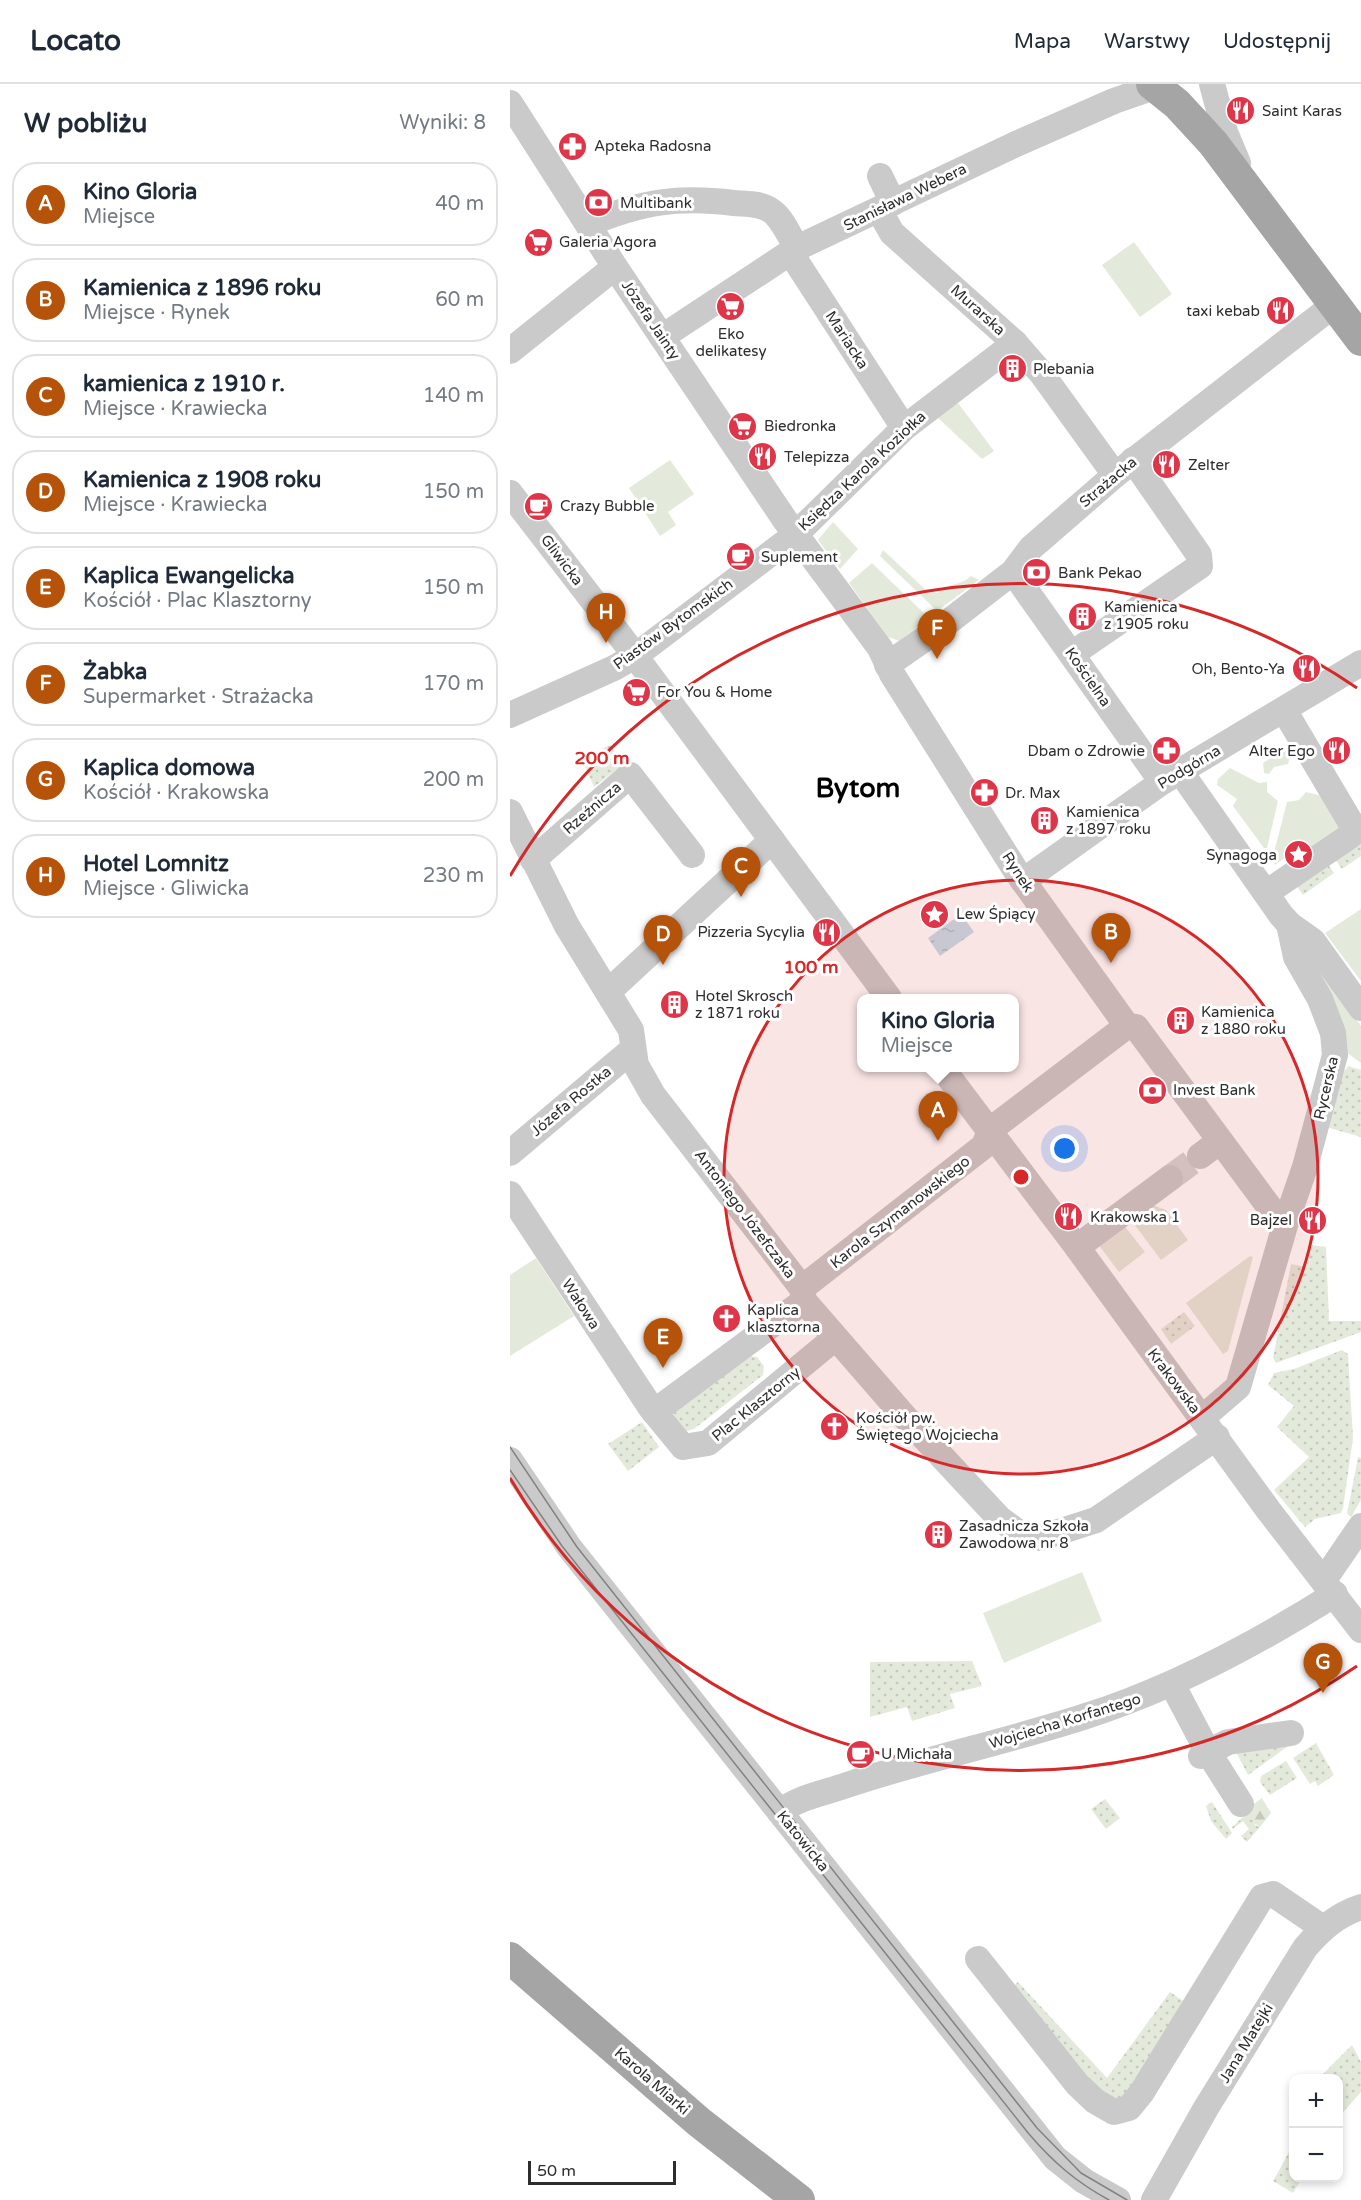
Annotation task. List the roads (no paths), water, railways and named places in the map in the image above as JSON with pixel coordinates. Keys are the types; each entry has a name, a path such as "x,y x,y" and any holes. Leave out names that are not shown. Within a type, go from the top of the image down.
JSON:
{"main road":[{"path":"1157,85 1188,115 1251,191 1361,340"},
{"name":"Karola Miarki","path":"510,1958 699,2122 799,2200"}],"street":[{"path":"1212,84 1225,132 1251,191"},
{"name":"Stanisława Webera","path":"662,337 794,250 1027,139 1157,85"},
{"name":"Józefa Jainty","path":"510,103 615,267 795,535"},
{"name":"Murarska","path":"880,176 892,233 1015,343 1199,555 1200,566 1071,654"},
{"name":"Mariacka","path":"588,224 643,204 676,199 763,206 774,213 794,250 904,428"},
{"path":"510,351 615,267"},
{"name":"Strażacka","path":"886,665 943,626 1013,572 1031,548 1124,468 1335,304"},
{"name":"Księdza Karola Koziołka","path":"795,535 904,428 1015,343"},
{"name":"Gliwicka","path":"510,493 635,656"},
{"name":"Piastów Bytomskich","path":"510,715 614,668 635,656 795,535"},
{"name":"Rynek","path":"795,535 880,648 886,665 1023,881 1127,1026"},
{"name":"Kościelna","path":"1013,572 1071,654 1289,924"},
{"path":"635,656 885,994"},
{"name":"Podgórna","path":"1023,881 1171,777 1361,663"},
{"path":"1266,893 1350,836 1354,828 1284,710"},
{"name":"Rzeźnicza","path":"533,860 630,775 692,855"},
{"name":"Antoniego Józefczaka","path":"510,812 567,926 631,1030 632,1050 636,1065 653,1095 835,1338 994,1512 1022,1534 1040,1538 1096,1520 1209,1427"},
{"path":"608,992 772,840"},
{"path":"1289,924 1313,941 1361,1008"},
{"name":"Rycerska","path":"1209,1427 1238,1387 1286,1222 1305,1167 1335,1055 1334,1033 1320,999 1296,957 1289,924"},
{"path":"945,1072 990,1130 1127,1026 1136,1028 1210,1148 1286,1222"},
{"name":"Józefa Rostka","path":"510,1153 632,1050"},
{"name":"Krakowska","path":"990,1130 1269,1511 1361,1630"},
{"name":"Karola Szymanowskiego","path":"803,1294 984,1146 990,1130"},
{"path":"1077,1247 1170,1178"},
{"name":"Wałowa","path":"510,1194 654,1412"},
{"path":"654,1412 803,1294"},
{"name":"Plac Klasztorny","path":"654,1412 683,1447 708,1443 835,1338"},
{"name":"Katowicka","path":"510,1460 568,1547 1055,2158 1084,2181 1118,2200"},
{"name":"Wojciecha Korfantego","path":"780,1812 795,1803 879,1774 1083,1717 1172,1684 1282,1626 1329,1587 1361,1526"},
{"path":"1172,1684 1205,1754 1241,1804"},
{"path":"1205,1754 1228,1742 1291,1733"},
{"path":"978,1959 1077,2084 1095,2101 1114,2112 1129,2108 1142,2092 1262,1897 1273,1894 1323,1928"},
{"name":"Jana Matejki","path":"1154,2200 1260,2019 1305,1948 1323,1928 1345,1912 1361,1907"}],"water":[{"path":"961,914 974,932 940,956 928,938"}],"tunnel":[{"path":"1170,1178 1200,1156"}],"tram line":[{"path":"510,1447 577,1547 1037,2128 1081,2173 1127,2200"},
{"path":"510,1470 562,1546 1029,2134 1066,2171 1109,2200"}],"place":[{"name":"Saint Karas","path":"1241,111"},
{"name":"Apteka Radosna","path":"573,146"},
{"name":"Multibank","path":"599,203"},
{"name":"Galeria Agora","path":"538,242"},
{"name":"Eko delikatesy","path":"731,307"},
{"name":"taxi kebab","path":"1281,311"},
{"name":"Plebania","path":"1012,369"},
{"name":"Biedronka","path":"743,426"},
{"name":"Telepizza","path":"763,457"},
{"name":"Zelter","path":"1167,465"},
{"name":"Crazy Bubble","path":"539,506"},
{"name":"Suplement","path":"740,557"},
{"name":"Bank Pekao","path":"1037,573"},
{"name":"Kamienica z 1905 roku","path":"1083,616"},
{"name":"Hotel Lomnitz","path":"606,643"},
{"name":"Żabka","path":"937,659"},
{"name":"Oh, Bento-Ya","path":"1306,669"},
{"name":"For You & Home","path":"636,692"},
{"name":"Dbam o Zdrowie","path":"1166,751"},
{"name":"Alter Ego","path":"1336,751"},
{"name":"Dr. Max","path":"984,793"},
{"name":"Kamienica z 1897 roku","path":"1045,821"},
{"name":"Synagoga","path":"1298,855"},
{"name":"kamienica z 1910 r.","path":"741,897"},
{"name":"Lew Śpiący","path":"935,914"},
{"name":"Pizzeria Sycylia","path":"826,932"},
{"name":"Kamienica z 1896 roku","path":"1111,963"},
{"name":"Kamienica z 1908 roku","path":"663,965"},
{"name":"Hotel Skrosch z 1871 roku","path":"674,1005"},
{"name":"Kamienica z 1880 roku","path":"1180,1021"},
{"name":"Invest Bank","path":"1152,1090"},
{"name":"Kino Gloria","path":"938,1141"},
{"name":"Krakowska 1","path":"1069,1217"},
{"name":"Bajzel","path":"1313,1220"},
{"name":"Kaplica klasztorna","path":"726,1319"},
{"name":"Kaplica Ewangelicka","path":"663,1368"},
{"name":"Kościół pw. Świętego Wojciecha","path":"835,1427"},
{"name":"Zasadnicza Szkoła Zawodowa nr 8","path":"938,1535"},
{"name":"Kaplica domowa","path":"1323,1693"},
{"name":"U Michała","path":"860,1754"}],"district":[{"name":"Bytom","path":"858,788"}]}
